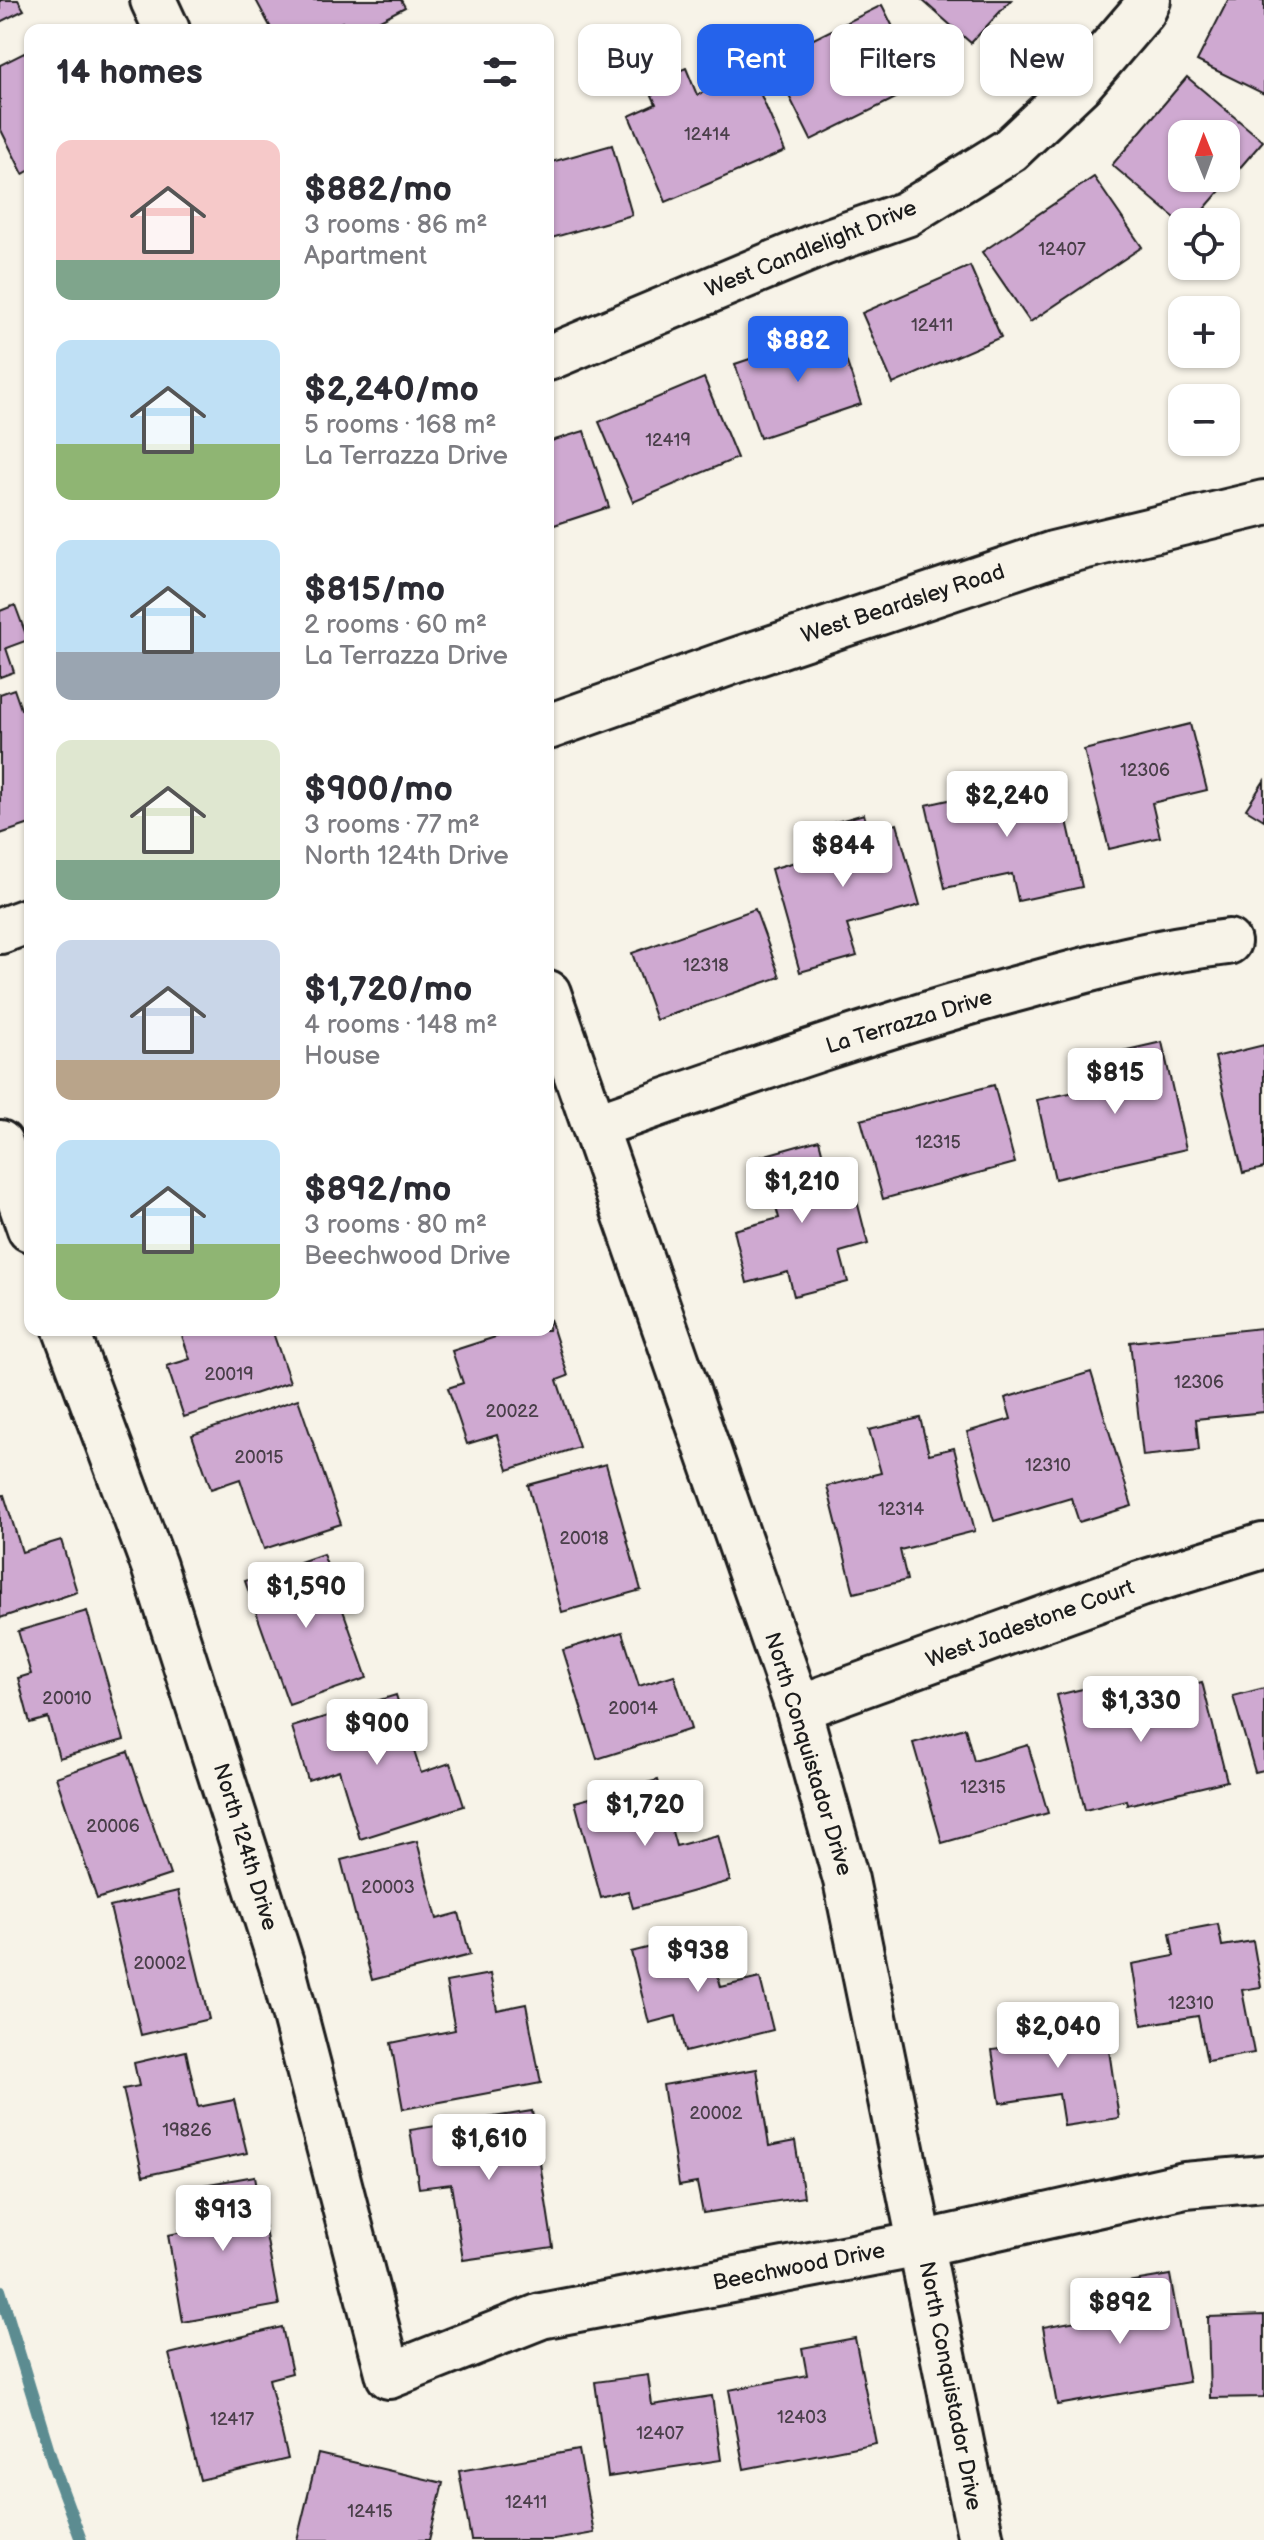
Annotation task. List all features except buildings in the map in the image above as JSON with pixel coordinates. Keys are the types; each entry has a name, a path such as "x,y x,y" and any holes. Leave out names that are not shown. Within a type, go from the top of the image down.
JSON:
{"street":[{"path":"153,0 164,24"},
{"name":"West Candlelight Drive","path":"554,355 823,243 906,214 1010,150 1082,82 1143,11 1148,0"},
{"name":"West Beardsley Road","path":"554,725 1038,559 1264,503"},
{"path":"0,931 24,922"},
{"name":"La Terrazza Drive","path":"595,1126 965,1002 1169,949 1228,942"},
{"name":"North Conquistador Drive","path":"554,1010 798,1708 846,1880 981,2540"},
{"path":"0,1143 24,1212"},
{"name":"North 124th Drive","path":"68,1336 154,1566 278,1951 389,2376"},
{"name":"West Jadestone Court","path":"798,1708 1140,1584 1263,1546"},
{"name":"Beechwood Drive","path":"389,2376 541,2316 921,2244 1185,2185 1264,2178"}],"waterway":[{"path":"0,2290 55,2470 81,2540"}]}
